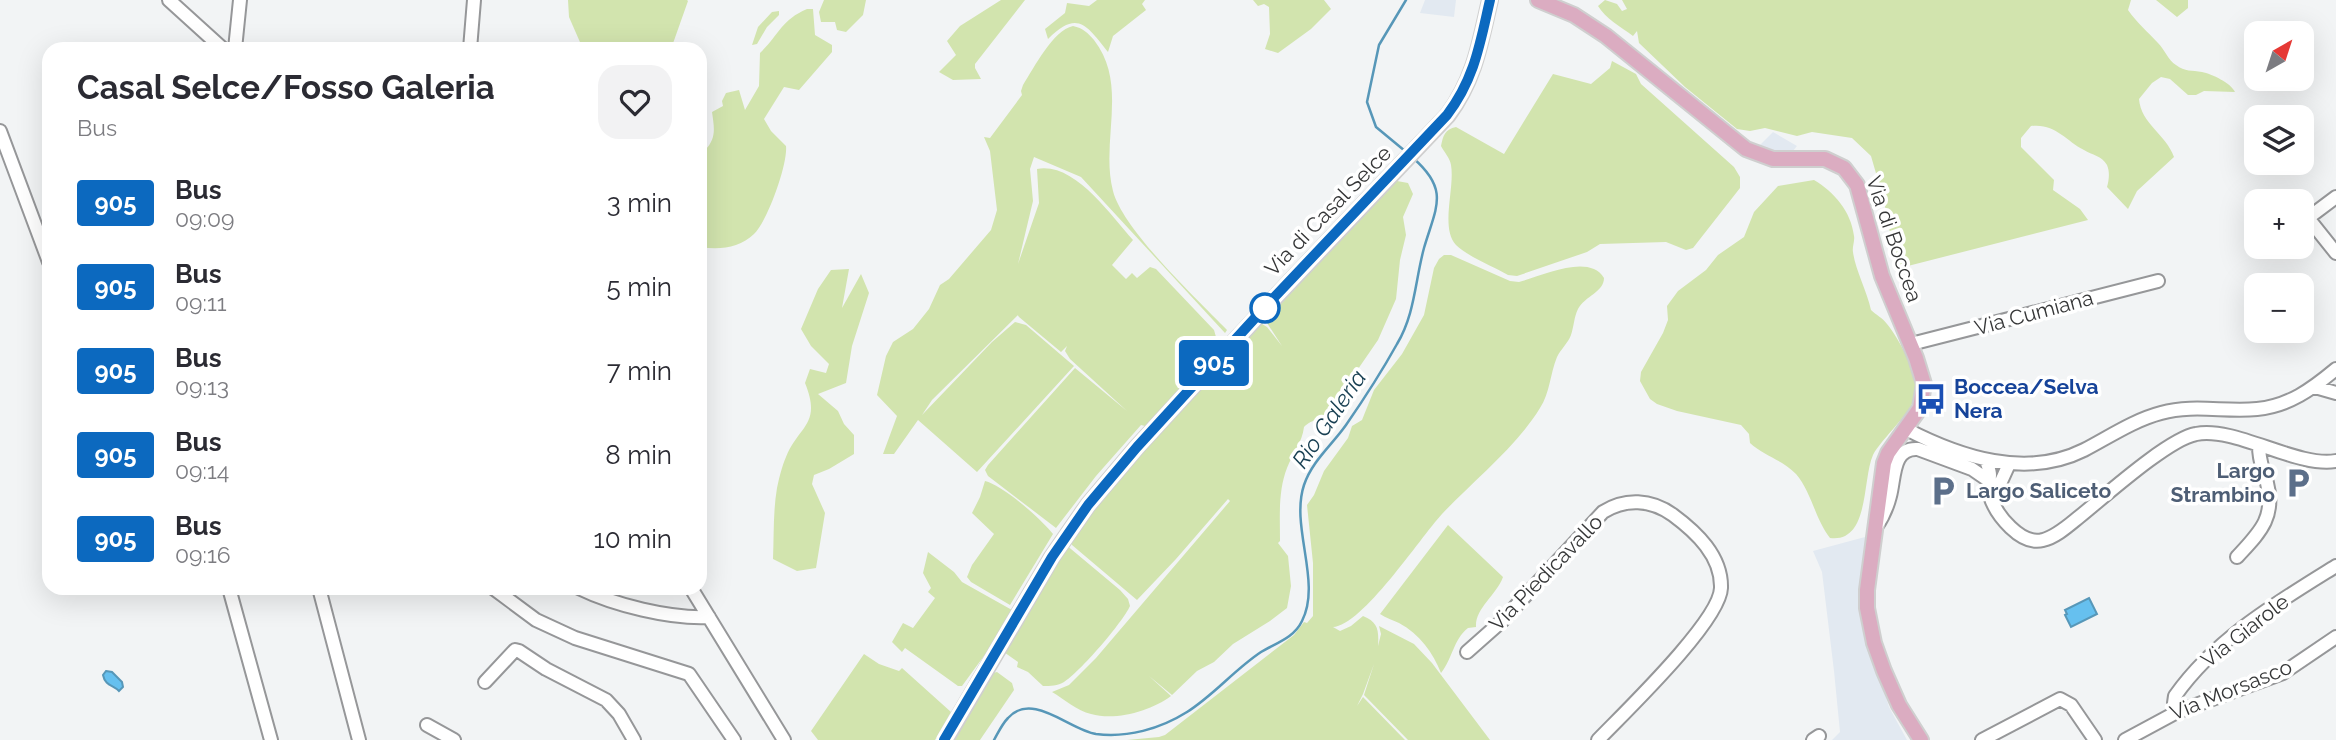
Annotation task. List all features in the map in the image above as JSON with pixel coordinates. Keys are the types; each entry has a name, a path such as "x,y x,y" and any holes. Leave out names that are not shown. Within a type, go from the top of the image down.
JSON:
{"main road":[{"name":"Via di Casal Selce","path":"944,740 1052,557 1088,505 1137,447 1248,326 1430,136 1453,107 1468,83 1477,58 1490,0"},
{"name":"Via di Boccea","path":"1538,0 1574,15 1606,36 1746,149 1773,159 1825,159 1848,172 1857,185 1882,276 1921,370 1924,390 1920,408 1888,453 1884,463 1867,590 1870,626 1876,650 1892,688 1920,739"}],"street":[{"path":"169,0 215,42"},
{"path":"236,42 240,0"},
{"path":"471,42 474,0"},
{"path":"0,131 42,243"},
{"path":"2336,197 2308,218 2336,253"},
{"name":"Via Cumiana","path":"1910,344 2158,281"},
{"path":"1906,429 1986,460 2036,465 2063,458 2160,413 2198,408 2257,409 2291,401 2315,387 2336,369"},
{"path":"2315,387 2336,393"},
{"path":"1986,460 1990,475 1990,497 2004,520 2027,539 2041,541 2067,526 2181,439 2195,434 2208,433 2324,462 2336,461"},
{"path":"2237,557 2260,532 2270,510 2267,484 2259,462 2259,445"},
{"path":"1876,527 1889,499 1896,464 1900,456 1909,450 1918,449 1972,469 1988,480"},
{"path":"1990,497 1999,486 2009,464"},
{"name":"Via Piedicavallo","path":"1467,652 1502,621 1603,512 1620,504 1635,502 1655,505 1671,513 1713,556 1720,574 1718,600 1703,627 1598,740"},
{"name":"Via Giarole","path":"2177,712 2175,696 2213,651 2336,566"},
{"path":"231,595 271,740"},
{"path":"321,595 359,740"},
{"path":"502,595 527,614 564,633 689,674 734,740"},
{"path":"595,595 675,616 709,617"},
{"path":"695,595 784,740"},
{"name":"Via Morsasco","path":"2125,740 2177,712 2284,673 2336,637"},
{"path":"485,682 508,656 515,650 519,651 546,669 606,700 619,714 634,740"},
{"path":"1982,740 1993,737 2063,699 2071,705 2095,740"},
{"path":"428,725 454,740"}],"shaded area":[{"path":"1425,0 1456,0 1454,17 1420,13"},
{"path":"1773,132 1797,146 1788,157 1756,149"},
{"path":"1865,537 1865,631 1889,707 1907,740 1832,740 1840,732 1834,671 1822,572 1813,551"}],"green space":[{"path":"568,0 688,1 673,42 580,42 569,17"},
{"path":"824,0 866,0 863,15 846,32 837,30 835,22 821,22 819,12"},
{"path":"1001,0 1025,0 975,64 981,79 953,80 939,72 956,55 947,41 960,26"},
{"path":"1097,0 1145,0 1142,4 1146,10 1113,36 1108,52 1081,24 1067,25 1048,39 1045,29 1065,13 1067,3 1089,6"},
{"path":"1253,0 1324,0 1331,9 1311,29 1278,53 1265,49 1270,34 1269,7 1264,4 1258,6"},
{"path":"1605,0 1617,4 1622,11 1627,9 1622,0 2131,0 2128,10 2173,63 2182,69 2216,77 2230,85 2235,92 2204,91 2188,95 2170,79 2161,77 2152,83 2139,99 2141,108 2174,157 2137,191 2128,209 2107,187 2109,170 2102,160 2047,127 2031,126 2021,138 2021,147 2054,180 2053,190 2080,209 2088,220 1900,268 1896,265 1884,201 1871,156 1852,138 1812,132 1797,136 1765,128 1750,131 1737,129 1685,87 1639,43 1637,31 1633,36 1605,14 1598,6"},
{"path":"2156,0 2188,0 2188,8 2177,17"},
{"path":"813,9 815,35 832,45 832,52 799,90 784,87 764,119 771,131 786,146 786,154 780,179 759,228 748,239 736,245 707,247 707,148 713,137 712,112 723,106 726,93 739,90 745,110 759,86 760,53 798,13"},
{"path":"779,11 779,15 767,27 757,44 752,45 758,27 772,12"},
{"path":"1073,26 1085,31 1094,40 1104,57 1110,76 1110,172 1113,191 1120,207 1162,264 1227,330 1225,333 1081,177 1034,157 1030,169 1033,201 1018,264 1039,203 1037,169 1051,169 1065,174 1091,192 1133,240 1112,265 1126,279 1132,273 1137,278 1150,267 1156,269 1214,330 1218,344 1206,361 1145,426 1141,425 1096,476 1056,528 988,476 985,470 988,465 1075,368 1127,411 1070,359 1065,351 1067,346 1061,352 1018,315 932,400 922,415 992,342 1015,322 1026,325 1074,366 977,472 918,420 894,454 883,454 897,416 877,395 886,356 893,342 913,329 929,309 940,285 949,279 991,230 997,210 990,151 984,137 990,138 1022,95 1023,85 1051,42"},
{"path":"1612,61 1636,74 1641,84 1734,167 1740,177 1740,188 1693,248 1686,250 1666,242 1600,244 1587,252 1517,276 1508,275 1456,245 1451,238 1448,218 1452,174 1450,162 1441,146 1449,129 1456,127 1504,154 1553,74 1591,84 1610,68"},
{"path":"1814,180 1835,196 1849,218 1854,236 1854,259 1871,310 1892,331 1911,367 1916,385 1910,408 1873,455 1862,507 1852,531 1843,537 1830,538 1796,474 1750,443 1749,434 1741,425 1657,404 1650,399 1640,381 1641,372 1668,320 1667,306 1678,291 1706,270 1718,255 1744,237 1754,212 1778,186"},
{"path":"1397,181 1408,183 1413,194 1403,217 1406,235 1396,299 1378,340 1336,401 1327,401 1330,406 1328,411 1304,427 1284,477 1278,543 1288,556 1291,586 1287,608 1233,644 1214,662 1197,671 1172,695 1149,676 1171,696 1154,706 1111,716 1091,714 1076,708 1052,692 1069,685 1096,658 1230,501 1228,499 1137,600 1070,541 1123,470 1157,438 1155,435 1262,324 1282,346 1267,323 1273,312"},
{"path":"1444,255 1451,255 1510,281 1519,282 1564,268 1577,267 1588,267 1604,278 1598,291 1578,309 1571,335 1557,357 1546,396 1530,422 1507,450 1442,514 1374,597 1345,623 1333,627 1340,631 1363,616 1376,627 1378,646 1381,634 1379,626 1414,644 1432,663 1490,740 1408,740 1364,695 1374,664 1357,706 1363,697 1405,740 1127,740 1165,735 1294,635 1304,622 1307,623 1313,616 1313,563 1307,505 1324,471 1348,438 1352,426 1362,420 1374,390 1402,354 1424,315 1434,268"},
{"path":"849,269 842,308 861,274 869,293 852,346 846,383 818,394 838,411 844,424 854,435 854,454 814,475 812,484 825,513 816,568 797,571 773,559 777,488 791,446 810,416 810,397 805,383 810,369 826,373 829,364 811,346 801,329 818,289 831,270"},
{"path":"985,481 1021,503 1053,534 1010,605 967,577 972,565 994,534 972,513"},
{"path":"1448,525 1503,577 1482,608 1476,627 1468,628 1463,633 1441,673 1430,651 1419,638 1407,627 1380,614"},
{"path":"1065,544 1120,590 1130,606 1110,635 1071,677 1059,684 1043,686 1028,672 1017,667 1018,662 1001,650"},
{"path":"928,552 954,572 962,582 1012,610 989,649 962,686 958,686 905,648 902,652 892,642 903,623 913,628 935,598 928,592 931,588 923,573"},
{"path":"864,654 879,664 899,671 902,668 951,712 935,740 818,740 811,731"},
{"path":"997,672 1012,683 1014,690 980,740 954,740 993,673"}],"water":[{"path":"2089,598 2097,614 2071,627 2065,610"},
{"path":"106,671 112,672 122,682 123,687 119,691 106,681 103,675"}],"waterway":[{"name":"Rio Galeria","path":"1405,151 1376,127 1367,102 1379,45 1406,0"},
{"name":"Rio Galeria","path":"994,740 1008,718 1018,711 1028,709 1051,714 1096,734 1120,735 1155,727 1177,718 1197,705 1251,659 1299,627 1307,606 1309,589 1301,518 1304,485 1317,461 1366,395 1403,333 1436,210 1436,190 1432,180 1413,158"}],"bus line":[{"name":"905","path":"944,740 1052,557 1088,505 1137,447 1266,306 1430,136 1459,99 1477,58 1490,0"}],"place":[{"name":"Boccea/Selva Nera","path":"1931,399"},
{"name":"Largo Strambino","path":"2298,483"},
{"name":"Largo Saliceto","path":"1943,491"}]}
